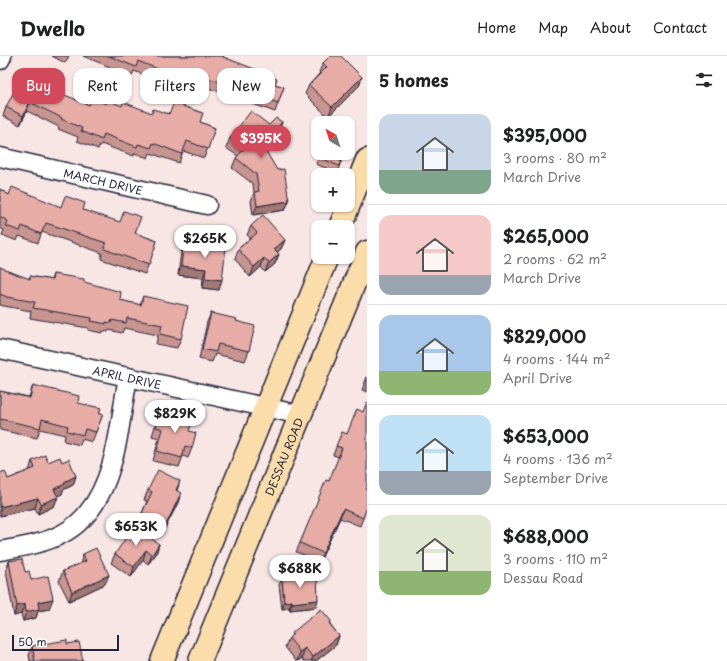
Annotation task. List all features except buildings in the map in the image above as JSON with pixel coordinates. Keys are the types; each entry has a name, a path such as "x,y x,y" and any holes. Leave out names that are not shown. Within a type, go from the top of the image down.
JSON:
{"main road":[{"path":"343,220 367,160"},
{"name":"DESSAU ROAD","path":"200,661 301,415 362,277 367,252"},
{"path":"162,661 324,264"}],"street":[{"path":"0,60 2,56"},
{"name":"MARCH DRIVE","path":"0,158 207,205"},
{"name":"APRIL DRIVE","path":"0,349 266,406 301,415"},
{"path":"0,551 34,545 62,534 83,517 96,501 110,474 128,377"}]}
